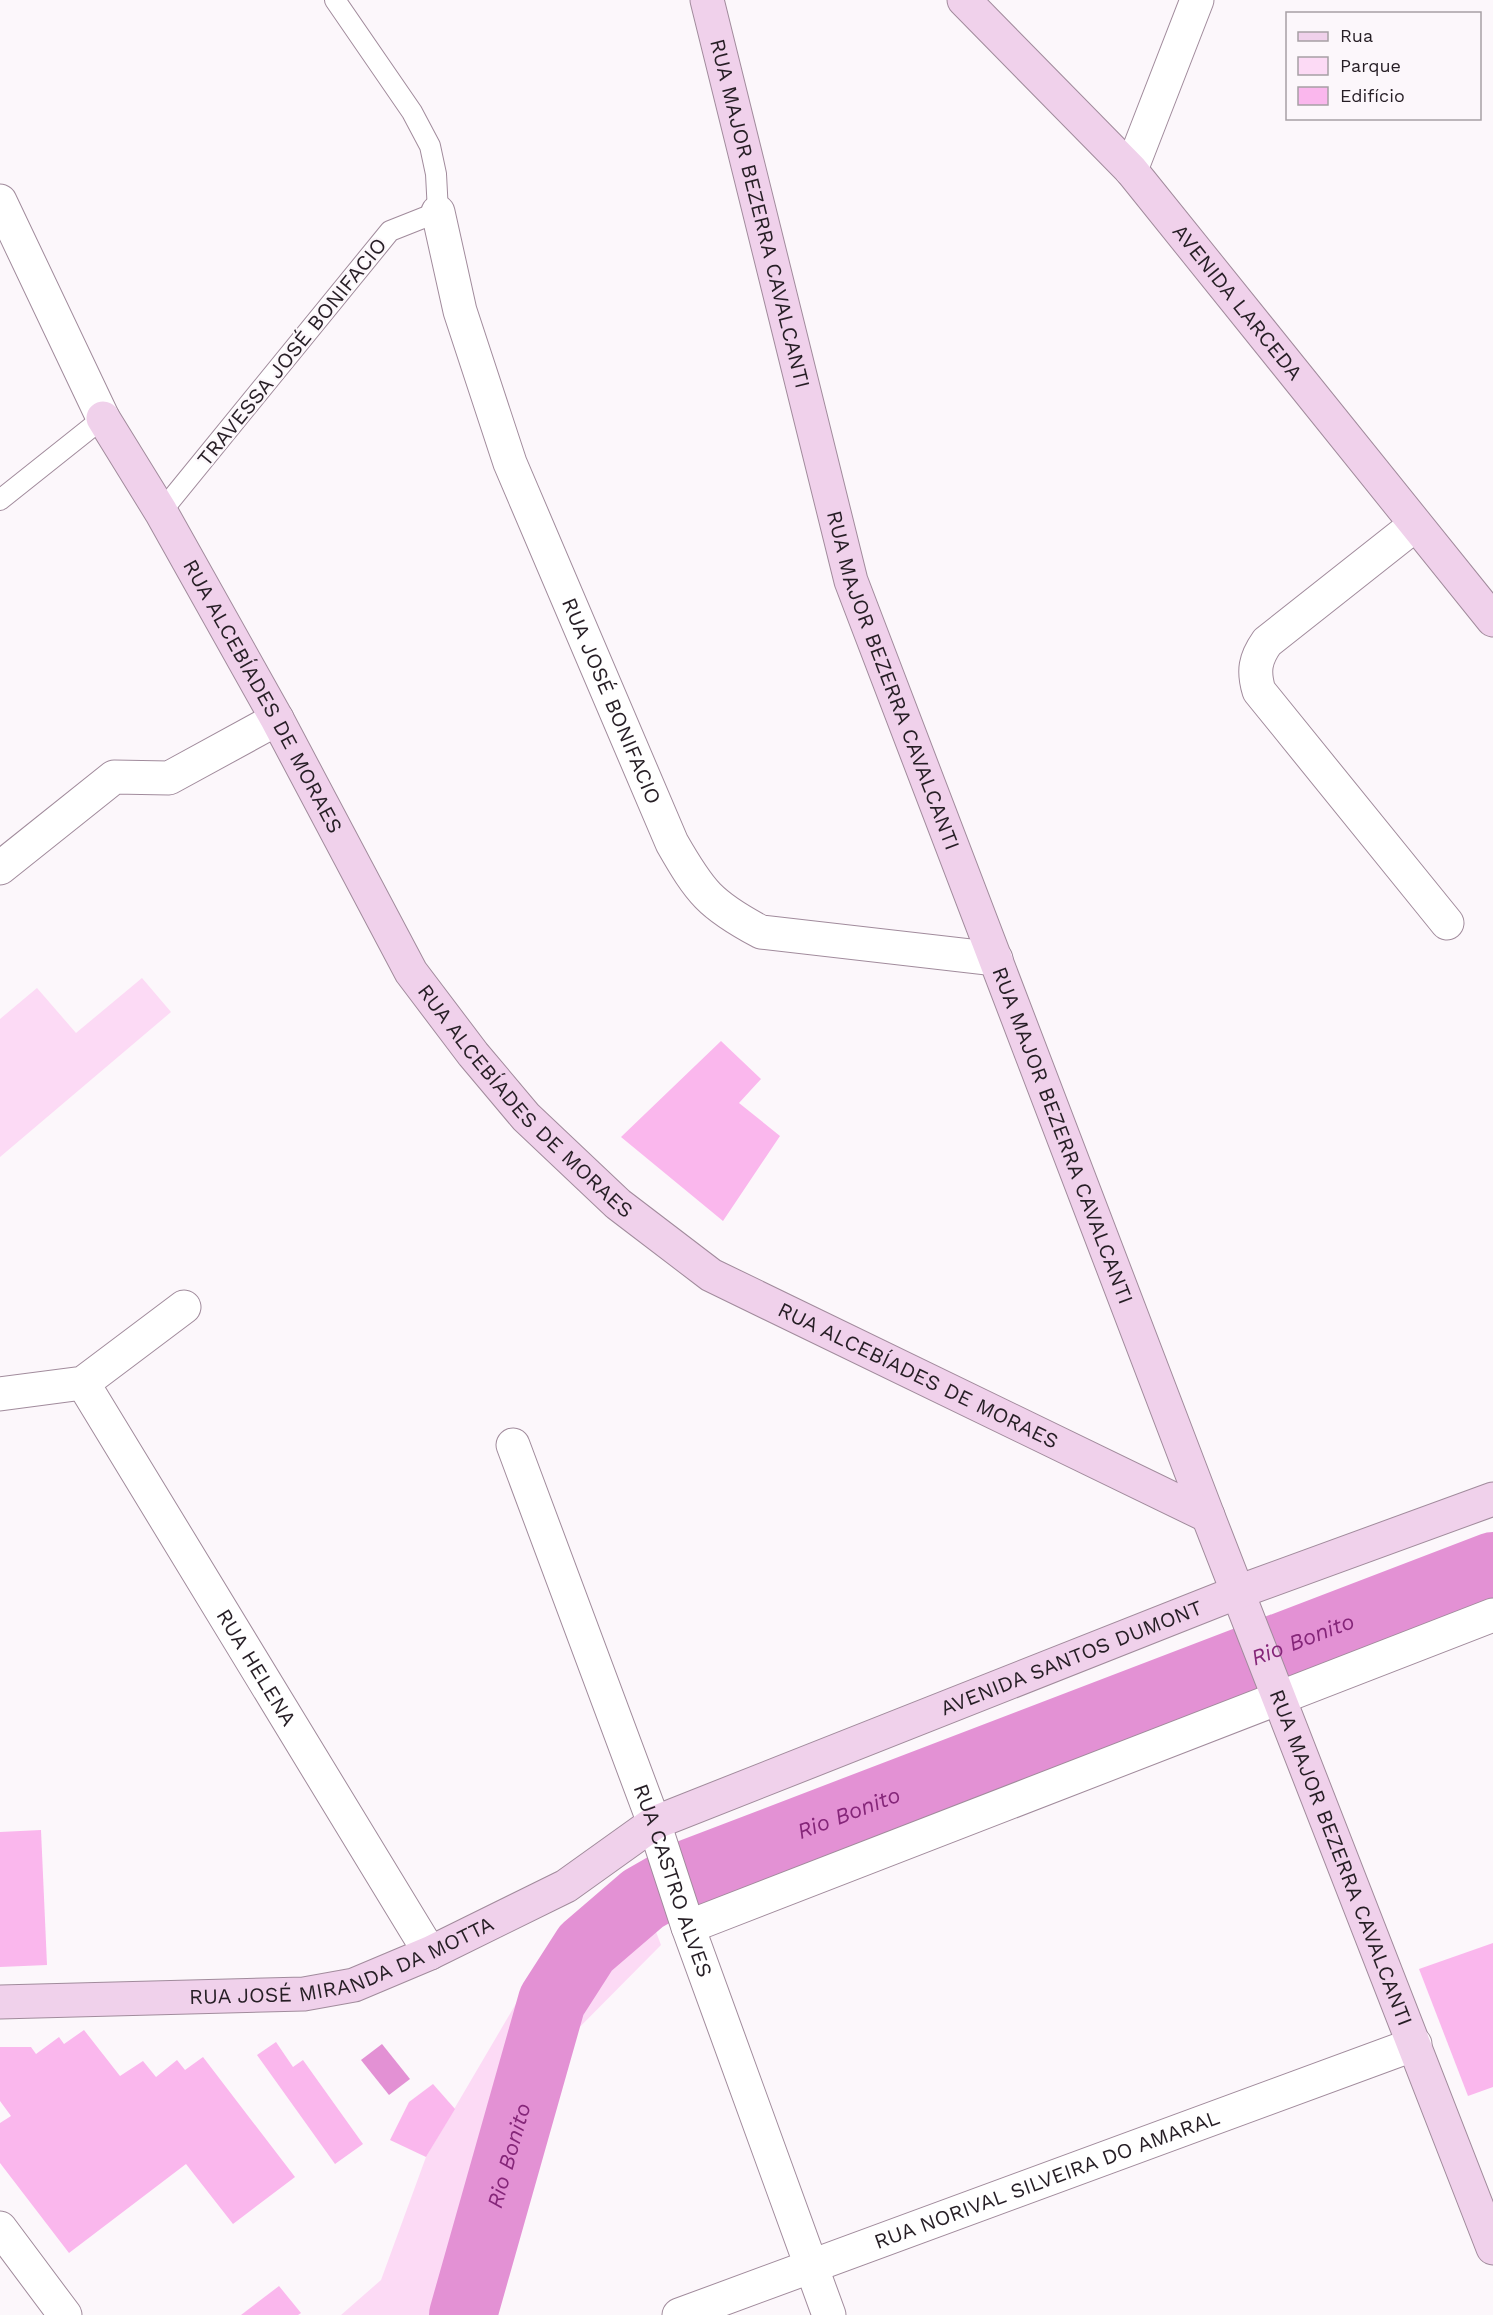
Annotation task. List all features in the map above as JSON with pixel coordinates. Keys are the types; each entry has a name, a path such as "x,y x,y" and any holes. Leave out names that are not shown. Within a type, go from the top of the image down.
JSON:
{"street":[{"name":"RUA MAJOR BEZERRA CAVALCANTI","path":"707,0 851,581 1208,1516 1493,2248"},
{"name":"AVENIDA LARCEDA","path":"964,0 1131,170 1493,620"},
{"path":"1131,170 1197,0"},
{"path":"0,201 103,418"},
{"name":"RUA JOSÉ BONIFACIO","path":"438,212 460,311 510,463 672,843 696,886 726,913 761,932 996,959"},
{"name":"RUA ALCEBÍADES DE MORAES","path":"103,418 161,512 277,719 411,972 472,1054 526,1117 618,1204 711,1275 1208,1516"},
{"path":"1415,525 1267,642 1257,656 1254,674 1259,691 1447,923"},
{"path":"0,868 114,777 169,778 277,719"},
{"path":"0,1394 83,1383 184,1307"},
{"name":"RUA HELENA","path":"83,1383 430,1953"},
{"name":"RUA CASTRO ALVES","path":"513,1445 656,1831 809,2267 829,2315"},
{"name":"AVENIDA SANTOS DUMONT","path":"656,1831 1238,1592 1493,1499"},
{"path":"688,1927 1493,1615"},
{"name":"RUA JOSÉ MIRANDA DA MOTTA","path":"0,2002 304,1994 354,1986 430,1953 566,1886 656,1831"},
{"name":"RUA NORIVAL SILVEIRA DO AMARAL","path":"679,2315 1415,2044"},
{"path":"0,2228 64,2315"}],"lane":[{"path":"334,0 412,112 430,146 436,174 438,212"},
{"name":"TRAVESSA JOSÉ BONIFACIO","path":"161,512 390,231 438,212"},
{"path":"0,500 103,418"}],"green space":[{"path":"142,978 171,1012 0,1157 0,1019 37,988 76,1033"},
{"path":"639,1887 661,1945 556,2051 484,2315 341,2315 381,2280 426,2157 521,1995 571,1935 564,1922"}],"shaded area":[{"path":"382,2044 410,2079 389,2095 361,2060"}],"building":[{"path":"721,1041 761,1079 739,1103 780,1136 723,1221 621,1137"},
{"path":"41,1830 47,1965 0,1967 0,1832"},
{"path":"1493,1943 1493,2087 1468,2096 1419,1969"},
{"path":"84,2030 120,2076 143,2061 156,2077 177,2060 185,2070 203,2057 295,2177 233,2224 186,2164 69,2253 0,2163 0,2123 11,2116 0,2101 0,2047 31,2047 36,2054 59,2037 64,2044"},
{"path":"276,2042 293,2067 303,2060 363,2144 335,2164 257,2055"},
{"path":"433,2084 455,2109 426,2157 390,2140 409,2102"},
{"path":"279,2286 301,2313 298,2315 241,2315"}],"waterway":[{"name":"Rio Bonito","path":"463,2315 552,2001 586,1948 643,1899 685,1875 1493,1566"}]}
